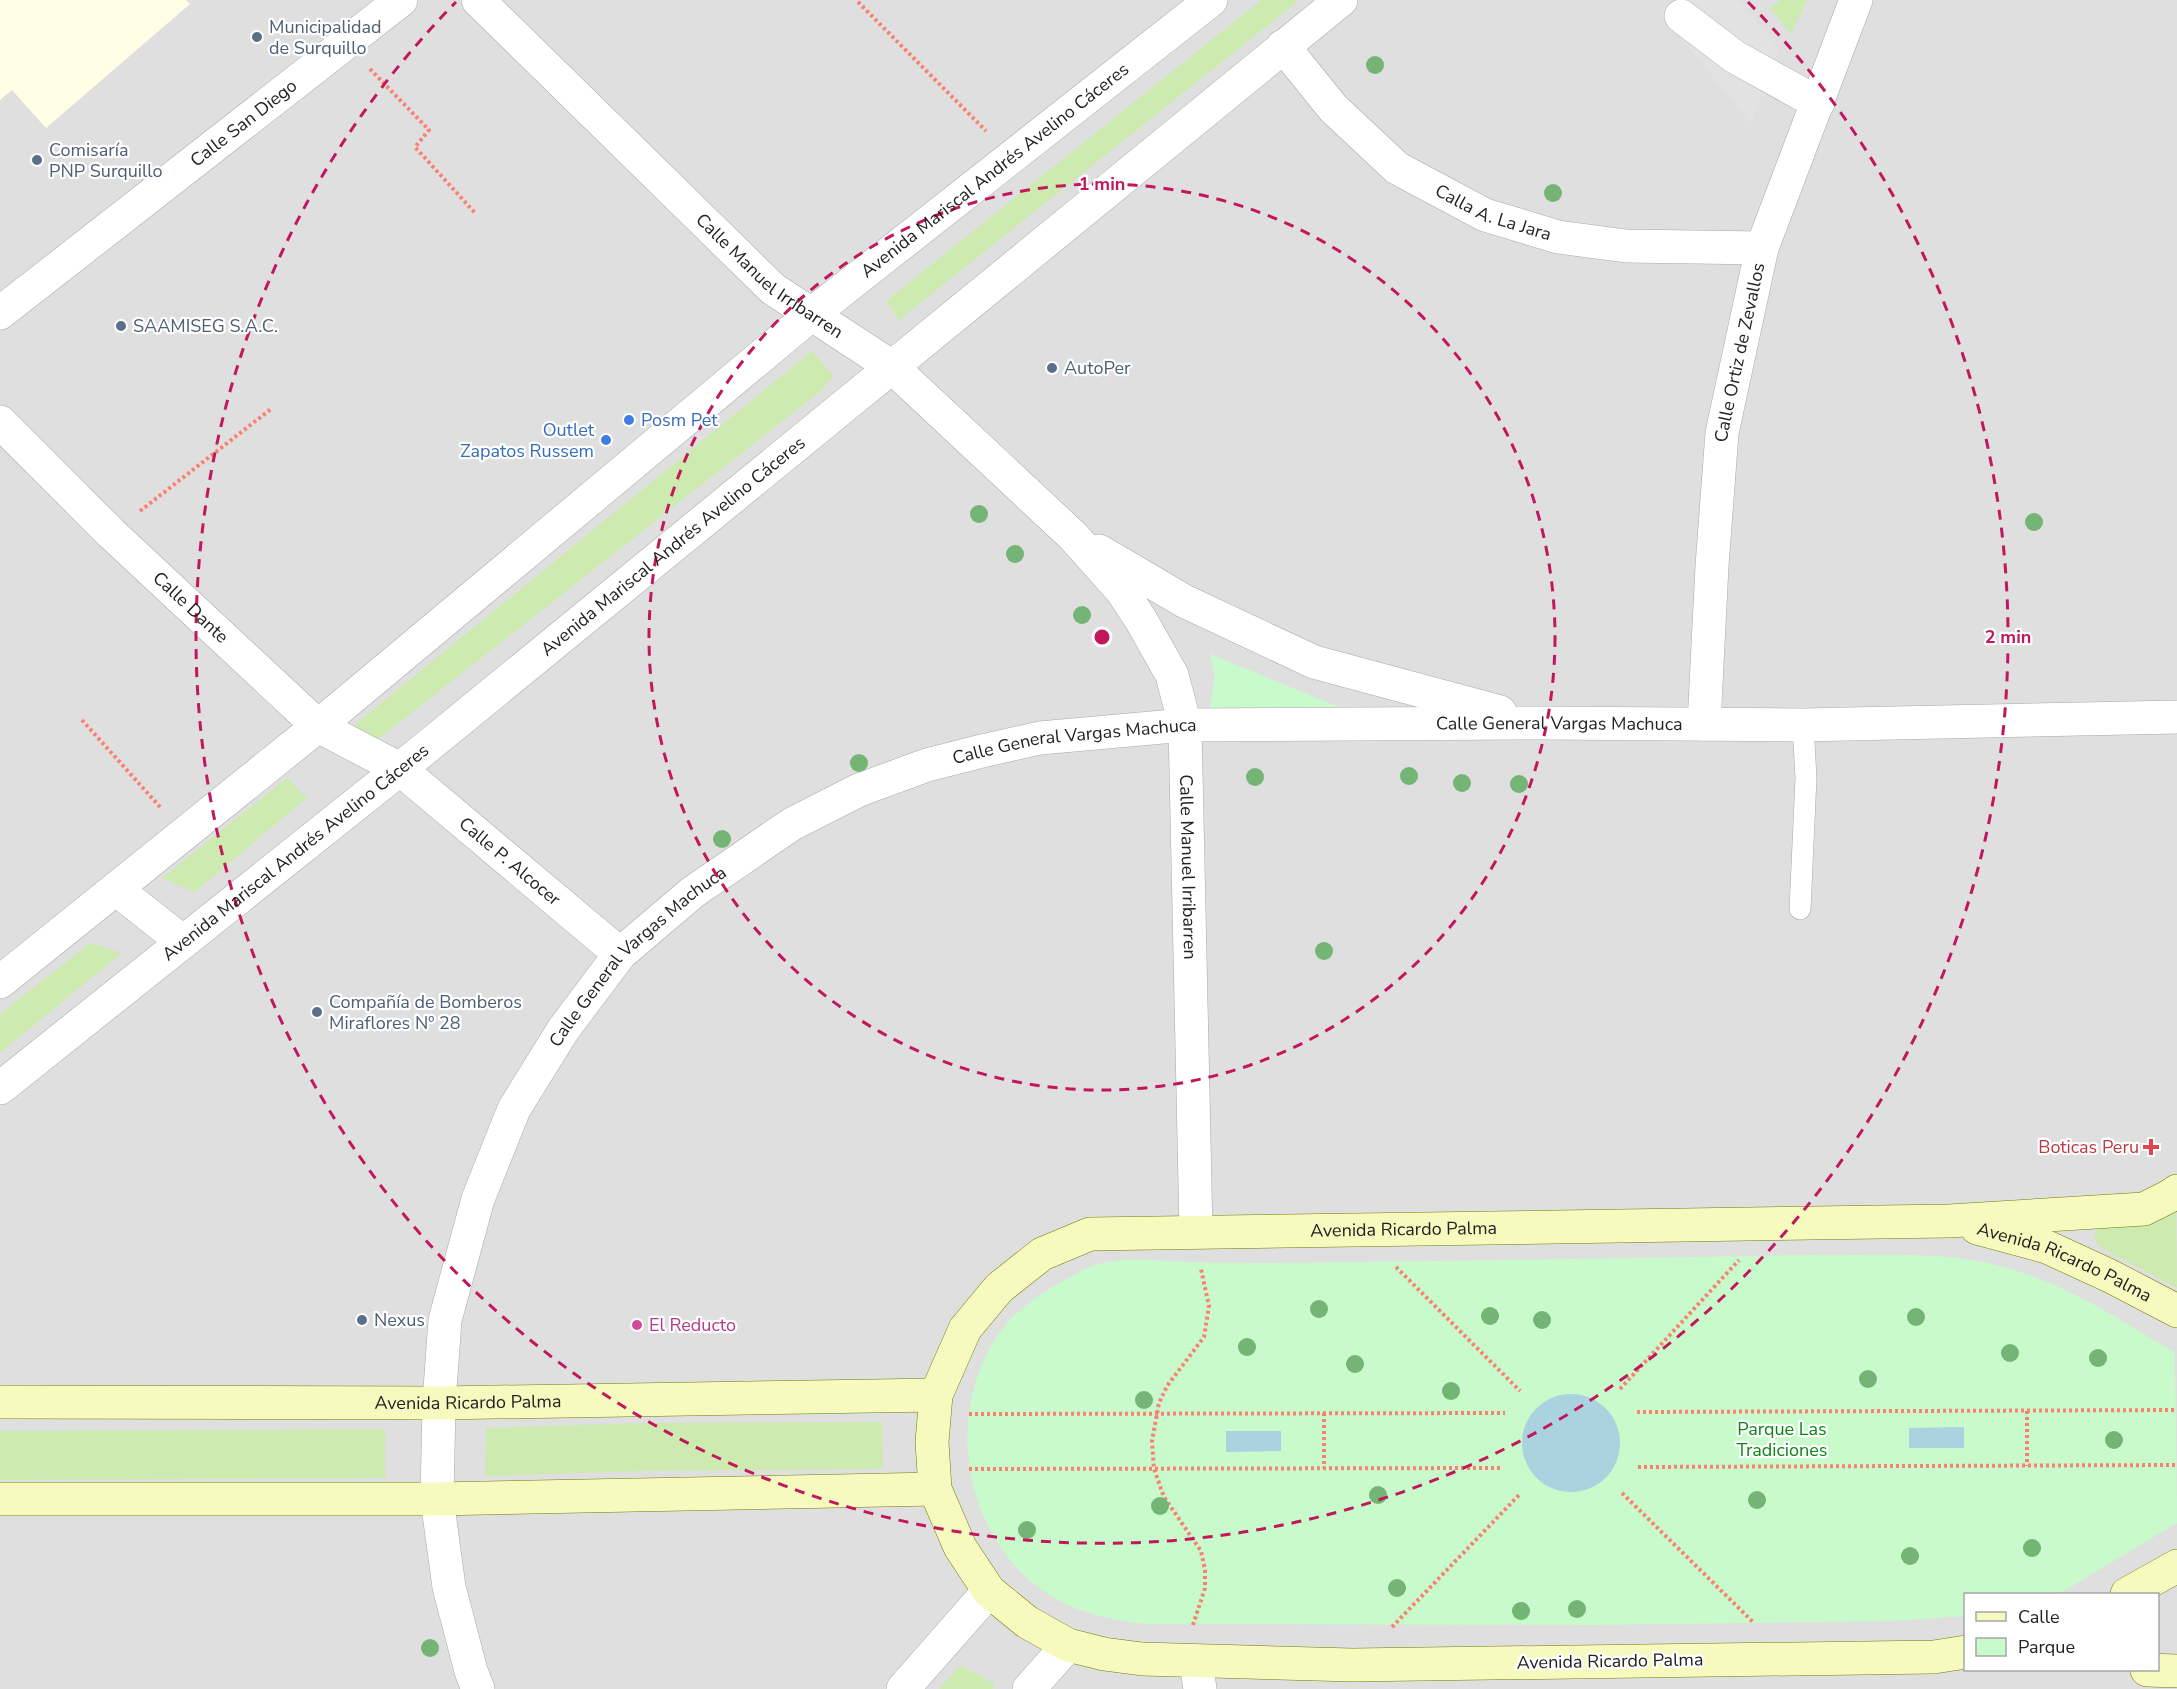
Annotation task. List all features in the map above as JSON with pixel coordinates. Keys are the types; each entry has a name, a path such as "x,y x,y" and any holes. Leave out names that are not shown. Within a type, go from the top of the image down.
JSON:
{"main road":[{"name":"Avenida Ricardo Palma","path":"1955,1656 1352,1665 1198,1675 1142,1659 1068,1645 1027,1623 990,1591 960,1547 935,1478 932,1442 935,1403 965,1329 999,1288 1042,1254 1090,1234 1949,1221 2144,1209 2177,1191"},
{"name":"Avenida Ricardo Palma","path":"1949,1221 2046,1247 2110,1276 2177,1311"},
{"name":"Avenida Ricardo Palma","path":"0,1402 935,1403"},
{"path":"0,1499 437,1499 935,1478"},
{"path":"2129,1593 2177,1566"},
{"path":"2159,1670 2177,1671"}],"street":[{"name":"Calle San Diego","path":"0,313 401,0"},
{"name":"Calle Manuel Irribarren","path":"478,0 773,289 892,367 1074,537 1122,591 1141,620 1172,675 1185,725 1196,1231"},
{"name":"Avenida Mariscal Andrés Avelino Cáceres","path":"0,982 318,726 812,314 1211,0"},
{"name":"Avenida Mariscal Andrés Avelino Cáceres","path":"0,1088 400,769 1341,0"},
{"name":"Calle Ortiz de Zevallos","path":"1704,724 1722,433 1762,248 1856,0"},
{"path":"1681,16 1735,57 1818,103"},
{"name":"Calla A. La Jara","path":"1283,46 1333,108 1397,168 1485,215 1558,237 1626,246 1762,248"},
{"name":"Calle Dante","path":"0,422 111,533 318,726 400,769"},
{"name":"Calle Manuel Irribarren","path":"1074,537 1184,601 1314,662 1542,723"},
{"name":"Calle General Vargas Machuca","path":"478,1689 471,1671 449,1587 437,1499 439,1403 445,1320 478,1199 514,1109 563,1029 620,954 693,892 792,824 859,790 927,765 1040,738 1185,725 1542,723 1803,725 2177,717"},
{"name":"Calle P. Alcocer","path":"400,769 620,954"},
{"path":"116,889 183,942"},
{"path":"903,1689 990,1591"},
{"path":"1029,1689 1068,1645"}],"lane":[{"path":"1800,909 1806,778 1803,725"}],"path":[{"path":"858,2 1012,158"},
{"path":"345,44 429,130 415,147 476,214"},
{"path":"111,533 271,409"},
{"path":"82,720 185,834"},
{"path":"1620,1389 1747,1252 1778,1222"},
{"path":"1196,1231 1198,1257 1209,1306 1208,1321 1204,1337 1167,1386 1156,1414 1152,1441 1154,1469 1164,1497 1201,1551 1205,1570 1205,1588 1191,1630 1198,1675"},
{"path":"1395,1266 1520,1391"},
{"path":"935,1403 964,1414 1505,1413"},
{"path":"1637,1412 2177,1410"},
{"path":"2027,1411 2027,1466"},
{"path":"1324,1413 1324,1468"},
{"path":"1638,1467 2177,1465"},
{"path":"935,1478 964,1469 1503,1468"},
{"path":"1622,1492 1794,1660"},
{"path":"1352,1665 1388,1631 1520,1494"}],"shaded area":[{"path":"0,0 2177,0 2177,1689 0,1689"},
{"path":"0,0 186,0 190,4 46,128 12,90 0,100"},
{"path":"1674,0 1739,0 1779,49 1751,124 1660,12"}],"green space":[{"path":"1261,0 1295,0 1296,3 899,320 886,301"},
{"path":"1780,0 1807,0 1791,34 1770,8"},
{"path":"812,351 833,376 822,390 376,741 352,727"},
{"path":"1210,654 1351,712 1210,708 1215,675"},
{"path":"287,778 307,798 195,892 162,878"},
{"path":"90,943 122,953 0,1053 0,1014"},
{"path":"2176,1207 2177,1288 2096,1243 2095,1234 2101,1225"},
{"name":"Parque Las Tradiciones","path":"1895,1255 1939,1256 2008,1268 2033,1276 2082,1298 2175,1353 2177,1523 2061,1593 1964,1593 1964,1616 1892,1621 1591,1625 1144,1624 1092,1614 1068,1605 1045,1592 1018,1569 997,1542 982,1511 972,1478 968,1444 969,1410 978,1376 992,1344 1006,1324 1034,1299 1054,1286 1082,1270 1103,1263 1138,1260 1277,1263"},
{"path":"882,1422 883,1469 642,1471 485,1476 486,1428 640,1423"},
{"path":"385,1429 385,1478 0,1480 0,1431"},
{"path":"960,1665 996,1684 992,1689 939,1689"}],"water":[{"path":"1571,1394 1590,1397 1606,1408 1617,1424 1620,1443 1617,1462 1606,1478 1590,1489 1571,1492 1552,1489 1536,1478 1525,1462 1522,1443 1525,1424 1536,1408 1552,1397"},
{"path":"1964,1427 1964,1448 1909,1448 1909,1428"},
{"path":"1226,1431 1281,1431 1281,1451 1226,1452"}],"place":[{"name":"Municipalidad de Surquillo","path":"257,37"},
{"name":"Comisaría PNP Surquillo","path":"37,160"},
{"name":"SAAMISEG S.A.C.","path":"121,326"},
{"name":"AutoPer","path":"1052,368"},
{"name":"Posm Pet","path":"629,420"},
{"name":"Outlet Zapatos Russem","path":"606,440"},
{"name":"Compañía de Bomberos Miraflores Nº 28","path":"317,1012"},
{"name":"Boticas Peru","path":"2151,1147"},
{"name":"Nexus","path":"362,1320"},
{"name":"El Reducto","path":"637,1325"}]}
